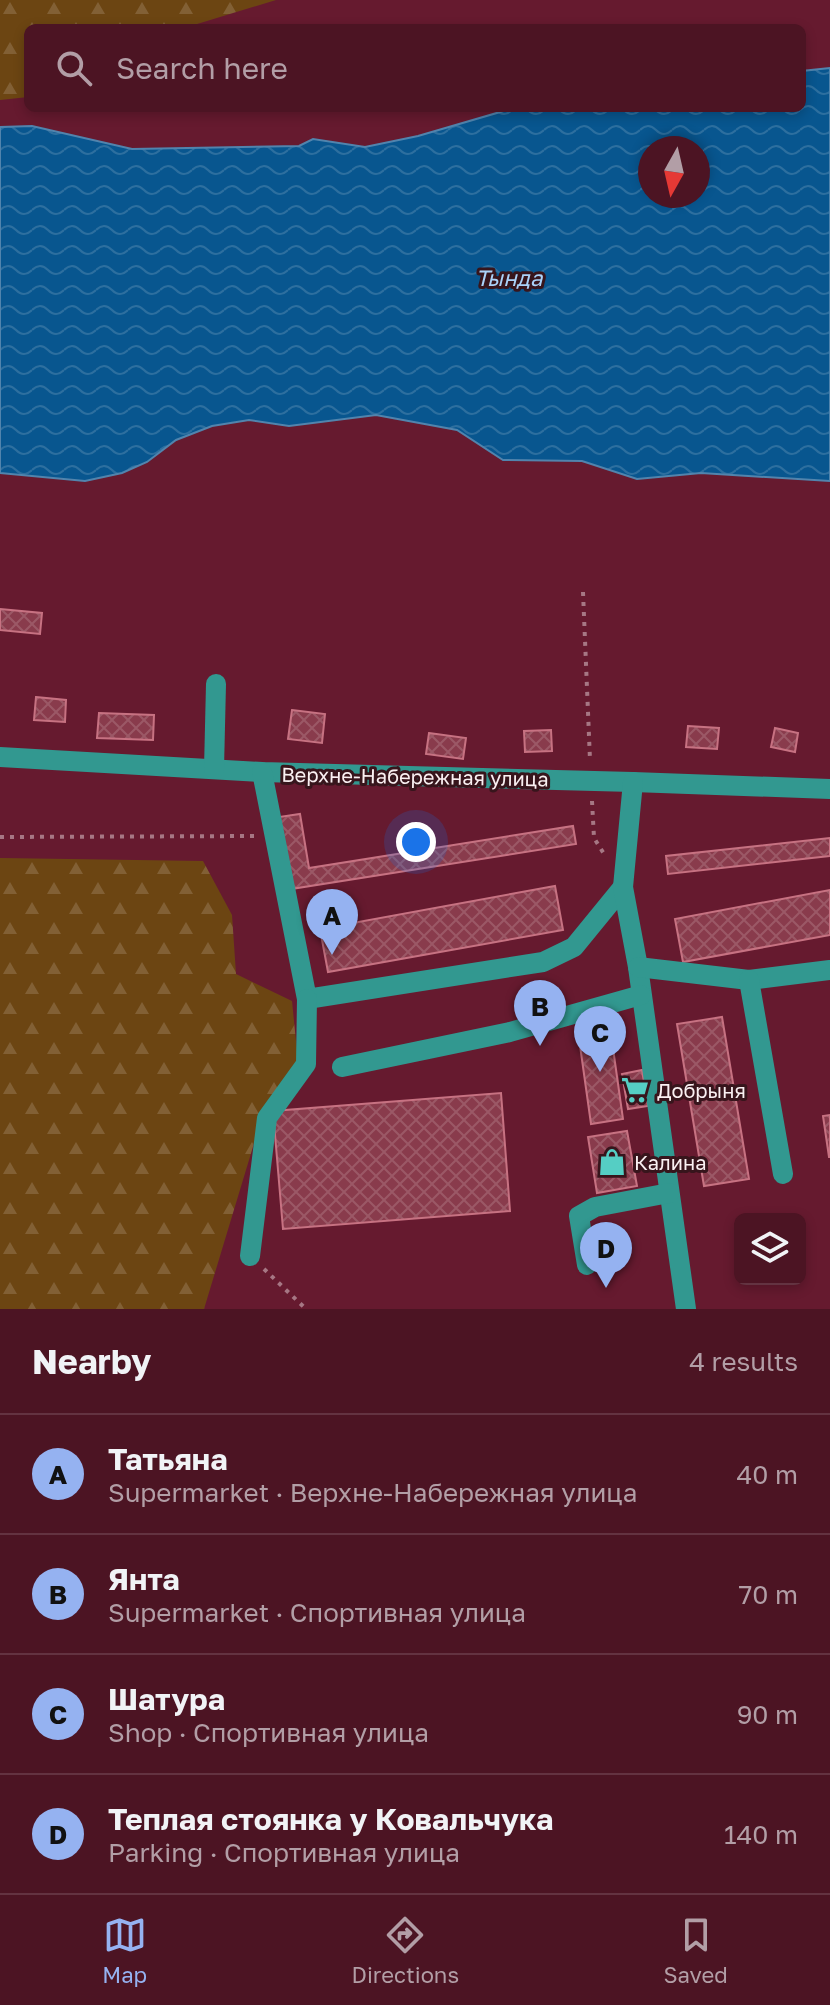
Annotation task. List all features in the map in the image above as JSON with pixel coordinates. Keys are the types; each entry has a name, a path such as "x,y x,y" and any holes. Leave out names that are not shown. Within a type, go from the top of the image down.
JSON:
{"street":[{"path":"214,769 216,684"},
{"name":"Верхне-Набережная улица","path":"0,757 262,772 830,789"},
{"path":"250,1256 267,1118 306,1064 307,999 262,772"},
{"path":"633,782 623,887 638,967 686,1309"},
{"path":"307,999 543,962 574,947 623,887"},
{"path":"638,967 749,980 830,970"},
{"path":"749,980 783,1174"},
{"path":"342,1067 510,1032 641,995"},
{"path":"587,1265 579,1216 595,1207 669,1193"}],"path":[{"path":"583,592 594,838 623,887"},
{"path":"0,837 274,836"},
{"path":"250,1256 306,1309"}],"green space":[{"path":"0,0 276,0 197,24 24,24 24,97 0,100"},
{"path":"0,858 203,861 232,915 236,974 292,1001 299,1071 262,1117 204,1309 0,1309"}],"water":[{"name":"Тында","path":"830,68 830,481 701,473 637,479 582,461 503,460 457,430 376,415 289,426 249,420 212,426 176,440 147,462 122,473 85,481 0,473 0,127 32,126 132,149 299,146 313,139 365,147 418,136 500,112 806,112 806,71"}],"building":[{"path":"0,609 42,613 40,634 0,630"},
{"path":"36,697 66,700 65,722 34,720"},
{"path":"292,710 325,714 322,743 288,739"},
{"path":"99,713 154,715 153,740 97,738"},
{"path":"688,726 719,728 717,749 686,747"},
{"path":"775,728 798,733 795,752 771,747"},
{"path":"551,730 552,751 525,752 524,731"},
{"path":"429,733 466,738 463,759 426,754"},
{"path":"300,814 309,868 573,826 576,844 291,889 279,817"},
{"path":"830,838 830,856 668,874 666,856"},
{"path":"555,886 563,930 328,972 320,929"},
{"path":"830,890 830,935 683,962 675,919"},
{"path":"722,1017 749,1179 704,1186 677,1024"},
{"path":"609,1020 623,1119 591,1124 577,1024"},
{"name":"Добрыня","path":"642,1070 648,1106 628,1109 622,1074"},
{"path":"501,1093 510,1211 283,1229 273,1111"},
{"path":"830,1115 830,1157 829,1157 823,1116"},
{"name":"Калина","path":"627,1131 637,1186 597,1193 588,1137"}],"place":[{"name":"Татьяна","path":"332,955"},
{"name":"Янта","path":"540,1046"},
{"name":"Шатура","path":"600,1072"},
{"name":"Добрыня","path":"635,1090"},
{"name":"Калина","path":"612,1162"},
{"name":"Теплая стоянка у Ковальчука","path":"606,1288"}]}
